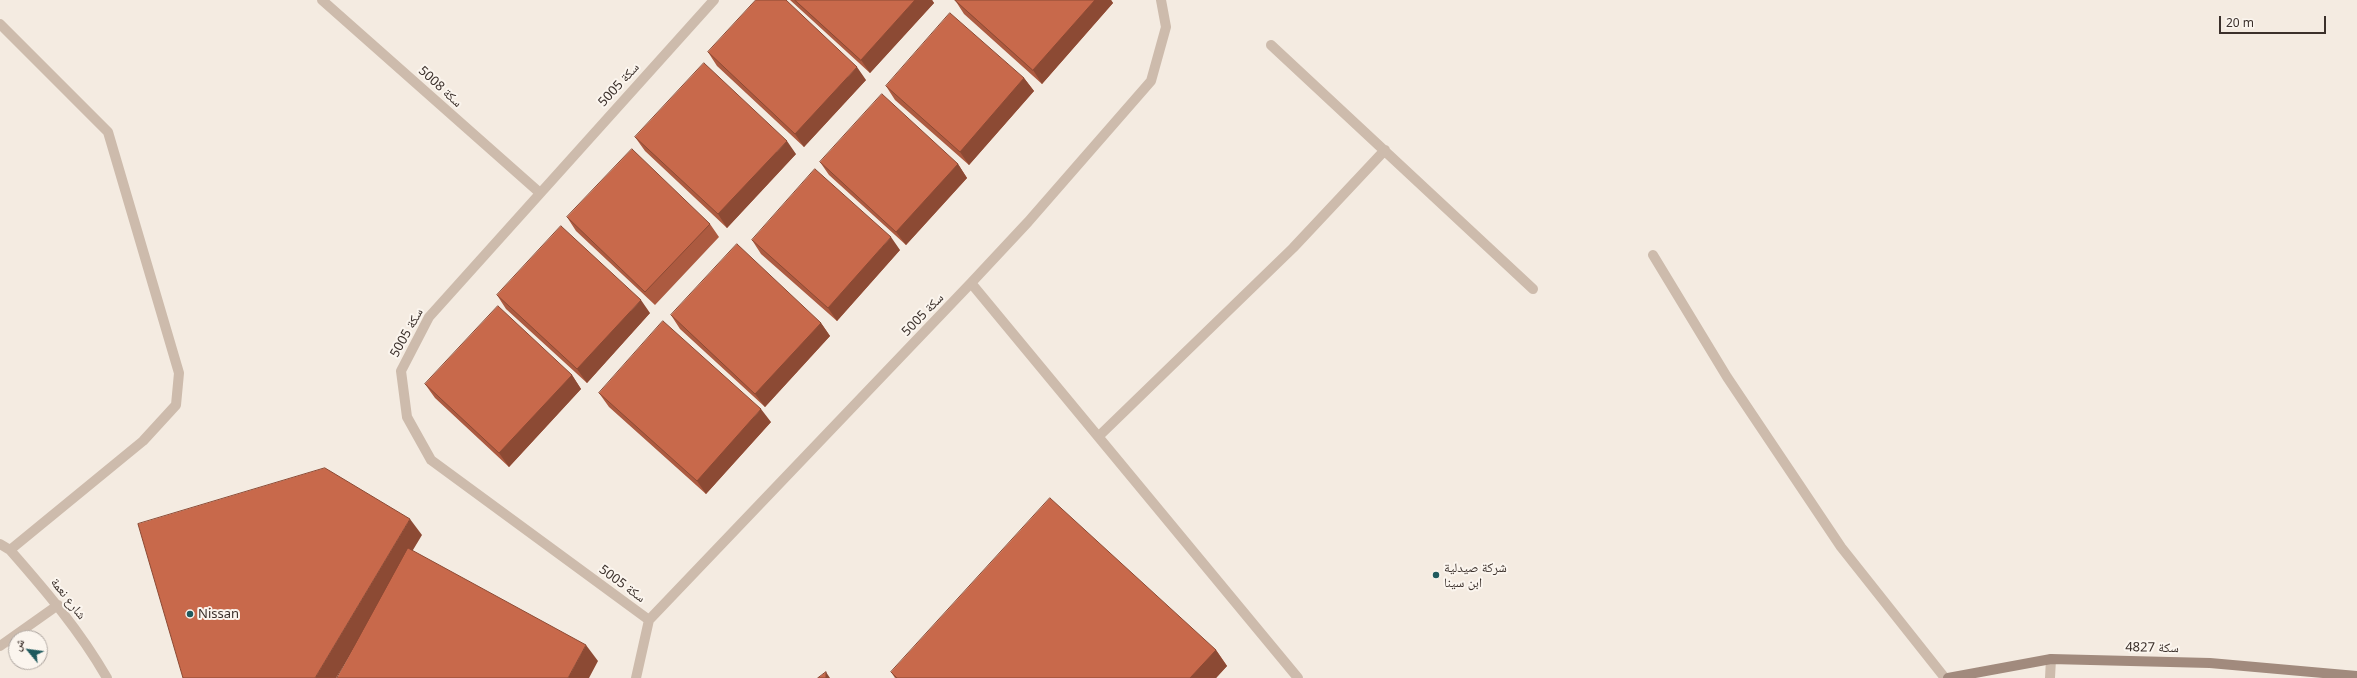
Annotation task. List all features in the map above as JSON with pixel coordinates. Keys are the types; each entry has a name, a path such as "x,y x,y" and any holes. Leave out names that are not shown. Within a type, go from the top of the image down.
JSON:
{"street":[{"name":"سكة 5008","path":"322,0 540,193"},
{"name":"سكة 5005","path":"649,620 431,460 407,417 401,371 429,317 714,0"},
{"name":"سكة 5005","path":"636,678 649,620 971,283 1033,216 1151,81 1166,28 1161,0"},
{"path":"0,24 108,132 179,373 176,405 143,441 10,550"},
{"path":"1271,45 1534,290"},
{"path":"1099,436 1293,248 1385,150"},
{"path":"1652,255 1727,377 1841,547 1947,678"},
{"path":"971,283 1298,678"},
{"name":"شارع نعمة","path":"0,544 10,550 58,605 90,649 107,678"},
{"path":"0,646 58,605"},
{"path":"2050,678 2051,659"},
{"name":"سكة 4827","path":"1947,678 2051,659 2210,663 2357,676"}],"building":[{"path":"756,0 786,0 857,67 795,134 708,52"},
{"path":"795,0 915,0 861,60"},
{"path":"955,0 1095,0 1033,70"},
{"path":"950,13 1024,78 960,152 886,86"},
{"path":"704,63 787,141 718,214 635,137"},
{"path":"882,94 958,164 896,232 820,162"},
{"path":"632,149 710,224 645,292 567,217"},
{"path":"815,169 891,237 828,308 752,240"},
{"path":"561,226 641,300 577,369 497,295"},
{"path":"737,244 821,323 755,394 671,315"},
{"path":"498,306 572,375 499,453 425,384"},
{"path":"663,321 761,409 697,481 599,393"},
{"path":"325,468 410,519 315,678 183,678 138,524"},
{"path":"1050,498 1216,650 1190,678 897,678 891,672"},
{"path":"408,548 586,645 568,678 337,678"},
{"path":"826,672 826,678 818,678"}],"place":[{"name":"شركة صيدلية ابن سينا","path":"1436,575"},
{"name":"Nissan","path":"190,614"}]}
